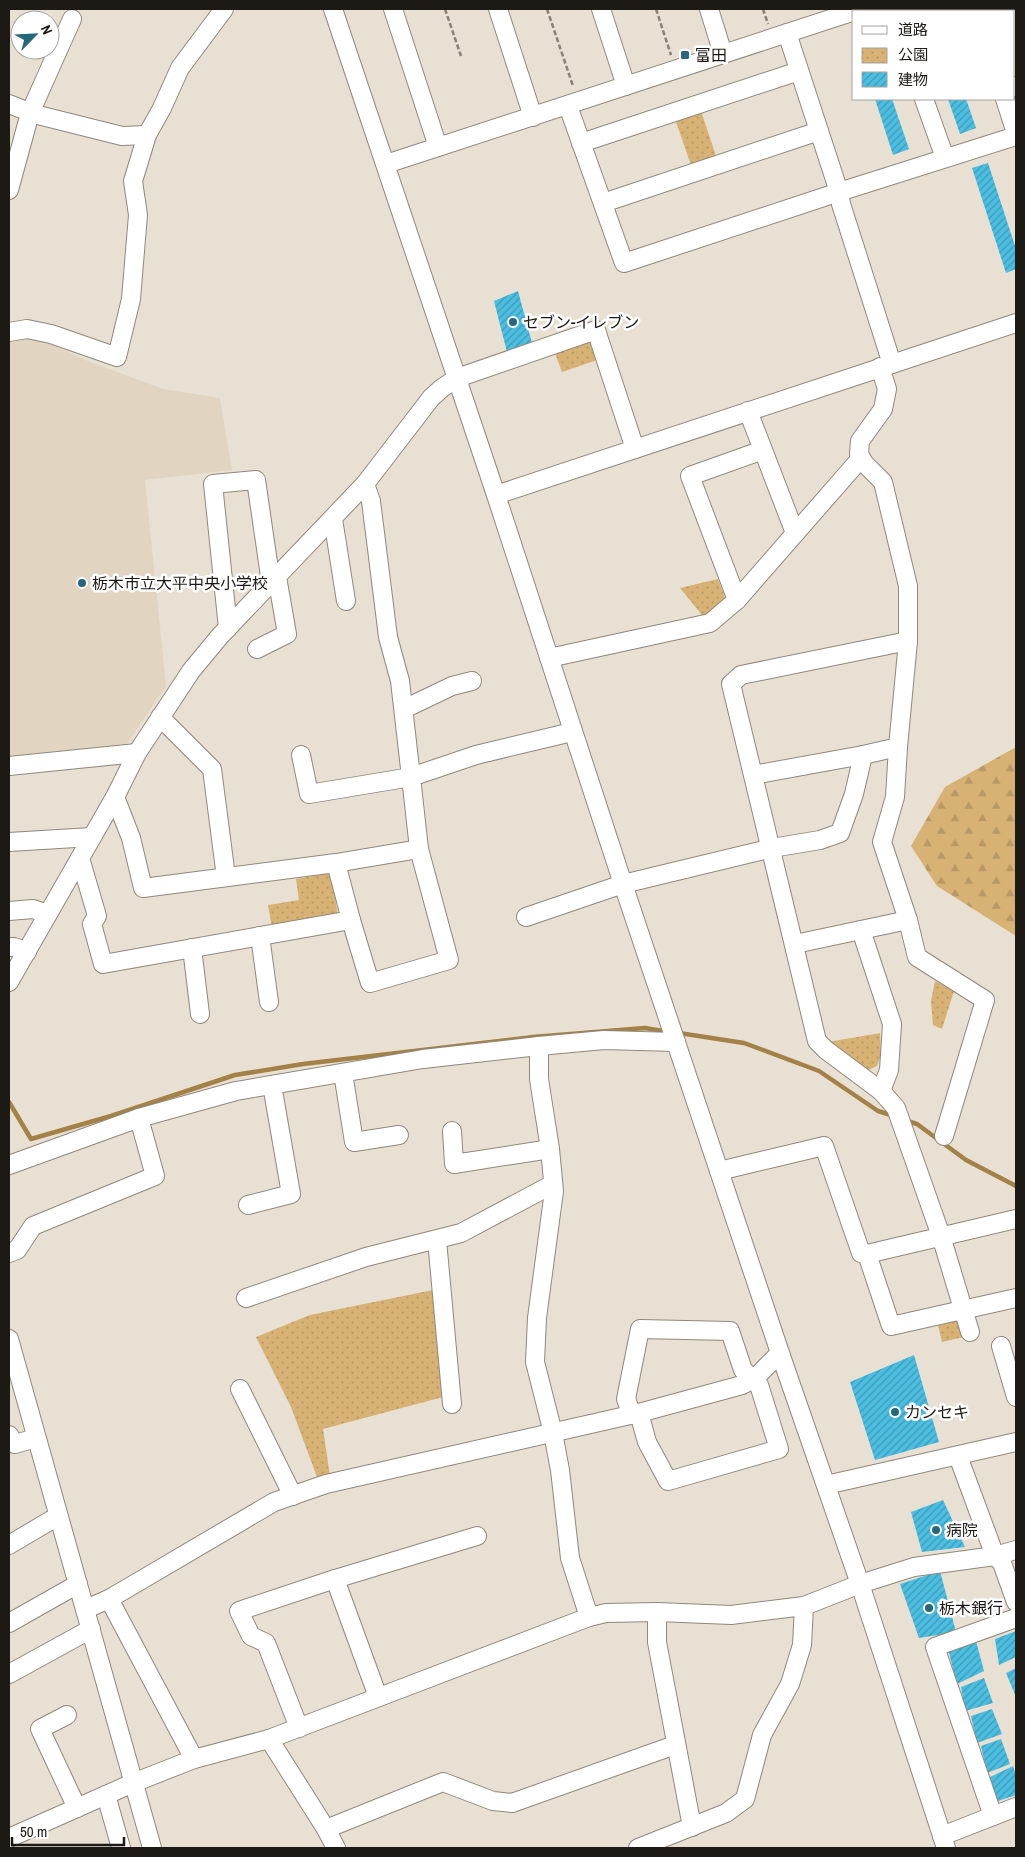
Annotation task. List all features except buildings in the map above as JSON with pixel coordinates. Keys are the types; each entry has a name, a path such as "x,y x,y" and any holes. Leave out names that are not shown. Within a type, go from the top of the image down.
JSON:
{"street":[{"path":"9,332 27,329 52,334 117,357 131,299 138,215 133,181 147,134 162,108 180,68 224,9"},
{"path":"333,9 496,495 572,732 780,1353 860,1584 944,1842 993,1816 1016,1807"},
{"path":"393,9 438,147"},
{"path":"498,9 533,117"},
{"path":"601,9 626,86"},
{"path":"709,9 724,54"},
{"path":"386,164 787,33 822,15 852,10"},
{"path":"9,190 30,112 72,19"},
{"path":"787,33 839,192 886,366 887,389 883,409 860,441 859,454 864,463 883,482 908,586 908,641 895,797 882,842 908,920 916,957 985,1000 944,1136"},
{"path":"581,143 800,71"},
{"path":"924,100 945,158"},
{"path":"573,104 581,143 624,263 1016,135 1005,100"},
{"path":"9,104 30,112 122,136 147,134"},
{"path":"603,202 819,131"},
{"path":"496,495 1016,322"},
{"path":"9,982 115,797 137,753 191,671 228,628 365,484 431,398 457,378 596,330 635,448"},
{"path":"748,411 795,533"},
{"path":"737,600 690,476 763,450"},
{"path":"548,658 710,623 737,600 861,458"},
{"path":"228,628 213,484 256,480 286,634 257,649"},
{"path":"336,863 370,983 449,960 419,849 400,681 388,637 371,501 365,484"},
{"path":"333,518 346,600"},
{"path":"908,641 741,675 731,684 818,1041 826,1050 881,1091 896,1108 941,1236 970,1332"},
{"path":"404,709 452,686 472,681"},
{"path":"160,717 212,769 226,877"},
{"path":"301,755 309,794 411,777 476,755 572,732"},
{"path":"753,774 898,748"},
{"path":"9,766 137,753"},
{"path":"526,916 623,884 772,848 820,840 840,833 854,794 863,755"},
{"path":"115,797 132,838 142,888 336,863 419,849"},
{"path":"9,842 92,837"},
{"path":"80,858 97,916 92,924 102,964 351,920"},
{"path":"9,911 33,908 48,914"},
{"path":"795,944 908,920"},
{"path":"862,930 892,1024 889,1070 881,1091"},
{"path":"260,936 269,1002"},
{"path":"9,947 27,952"},
{"path":"192,948 200,1014"},
{"path":"9,1165 139,1118 236,1091 423,1060 539,1046 604,1040 676,1042"},
{"path":"539,1046 539,1079 550,1149 553,1184 537,1318 534,1362 553,1434 560,1470 570,1558 589,1617"},
{"path":"343,1073 354,1142 399,1135"},
{"path":"248,1204 291,1194 272,1085"},
{"path":"9,1253 17,1250 33,1226 155,1176 139,1118"},
{"path":"452,1131 454,1164 550,1149"},
{"path":"719,1171 824,1146 861,1253 866,1254 1016,1219"},
{"path":"246,1298 366,1257 461,1233 553,1184"},
{"path":"436,1240 452,1404"},
{"path":"866,1254 890,1326 1016,1298"},
{"path":"640,1329 730,1332 743,1370 754,1379 759,1385 779,1449 668,1481 647,1442 636,1414 626,1399 640,1329"},
{"path":"9,1339 152,1848"},
{"path":"1000,1346 1016,1397"},
{"path":"86,1609 109,1599 274,1502 326,1484 553,1434 742,1385 754,1379 780,1353"},
{"path":"240,1389 293,1496"},
{"path":"9,1435 15,1444 36,1438"},
{"path":"826,1485 1016,1442"},
{"path":"958,1456 995,1556 1002,1563 1016,1602"},
{"path":"9,1546 58,1516"},
{"path":"300,1728 266,1643 251,1636 239,1611 335,1579 477,1536"},
{"path":"9,1838 133,1783 194,1759 269,1739 300,1728 589,1617 606,1614 657,1612 731,1615 804,1606 860,1584 914,1567 995,1556 1016,1550"},
{"path":"335,1579 378,1698"},
{"path":"9,1623 78,1584"},
{"path":"109,1599 194,1759"},
{"path":"638,1848 726,1813 745,1799 762,1736 790,1684 802,1645 804,1606"},
{"path":"657,1612 657,1642 692,1827"},
{"path":"993,1816 935,1647 1016,1618"},
{"path":"9,1674 91,1629"},
{"path":"67,1716 40,1729 77,1808"},
{"path":"269,1739 336,1848"},
{"path":"326,1830 443,1782 493,1801 512,1803 675,1745"},
{"path":"106,1795 121,1848"}],"path":[{"path":"445,9 461,56"},
{"path":"547,9 573,104"},
{"path":"656,9 676,70"}],"shaded area":[{"name":"栃木市立大平中央小学校","path":"24,336 43,341 88,361 163,389 220,398 232,470 145,480 166,686 123,750 9,760 9,340"}],"green space":[{"path":"701,111 717,159 692,168 675,119"},
{"path":"590,341 597,360 562,372 555,353"},
{"path":"718,579 727,603 707,621 680,588"},
{"path":"1016,747 1016,936 937,886 911,846 945,787"},
{"path":"331,873 338,916 272,928 268,905 299,900 296,879"},
{"path":"935,981 954,991 942,1029 933,1025 931,1001"},
{"path":"880,1033 881,1056 877,1066 868,1070 828,1042"},
{"path":"433,1290 443,1397 323,1429 330,1476 317,1477 291,1407 256,1337 310,1315"},
{"path":"961,1316 968,1336 942,1342 937,1321"}],"waterway":[{"path":"9,1102 31,1139 111,1116 235,1075 303,1064 533,1037 645,1028 669,1032"},
{"path":"679,1033 744,1043 819,1071 878,1111 894,1116"},
{"path":"904,1120 917,1124 966,1160 1016,1186"}],"place":[{"name":"富田","path":"685,55"},
{"name":"セブン-イレブン","path":"513,322"},
{"name":"栃木市立大平中央小学校","path":"82,583"},
{"name":"カンセキ","path":"895,1412"},
{"name":"病院","path":"936,1530"},
{"name":"栃木銀行","path":"929,1608"}]}
